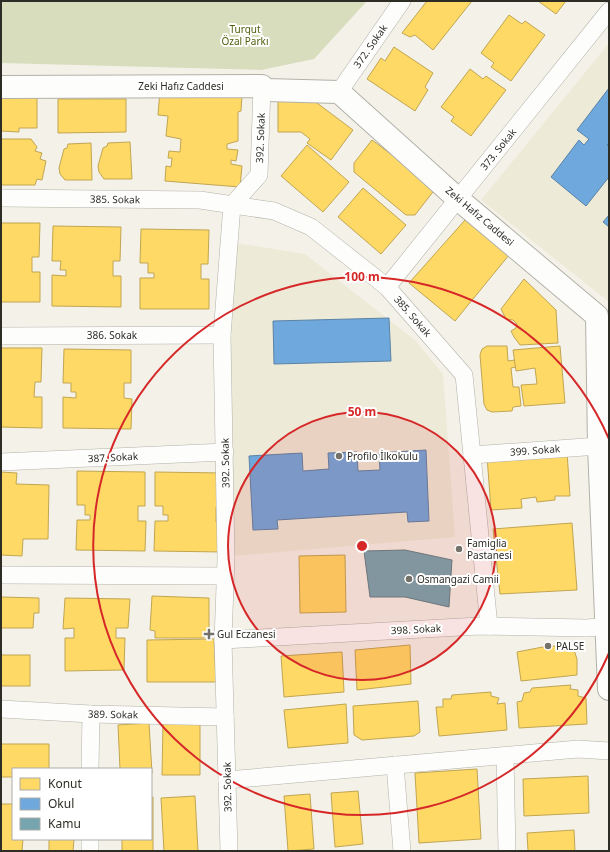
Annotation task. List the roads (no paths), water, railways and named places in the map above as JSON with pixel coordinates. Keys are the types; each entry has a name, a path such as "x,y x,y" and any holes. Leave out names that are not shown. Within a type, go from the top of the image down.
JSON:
{"street":[{"name":"372. Sokak","path":"338,92 402,1"},
{"name":"373. Sokak","path":"387,286 609,11"},
{"name":"Zeki Hafız Caddesi","path":"1,87 262,86 266,90 338,92 458,199 603,317 599,446 609,689"},
{"name":"392. Sokak","path":"229,851 223,640 225,576 225,452 222,335 232,205 259,175 262,86"},
{"name":"385. Sokak","path":"1,198 200,200 274,211 311,227 387,286 464,375 489,626"},
{"name":"386. Sokak","path":"1,336 222,335"},
{"name":"399. Sokak","path":"472,455 599,446"},
{"name":"387. Sokak","path":"1,462 225,452"},
{"path":"1,575 225,576"},
{"name":"398. Sokak","path":"223,640 489,626 607,627"},
{"name":"389. Sokak","path":"1,709 91,714 225,716"},
{"path":"90,768 91,714"},
{"path":"227,780 578,749 609,751"},
{"path":"505,756 507,851"},
{"path":"395,765 402,851"},
{"path":"90,840 90,851"}],"place":[{"name":"Profilo İlkokulu","path":"339,456"},
{"name":"Famiglia Pastanesi","path":"459,549"},
{"name":"Osmangazi Camii","path":"409,579"},
{"name":"Gul Eczanesi","path":"209,634"},
{"name":"PALSE","path":"548,646"}],"park label":[{"name":"Turgut Özal Parkı","path":"245,34"}]}
